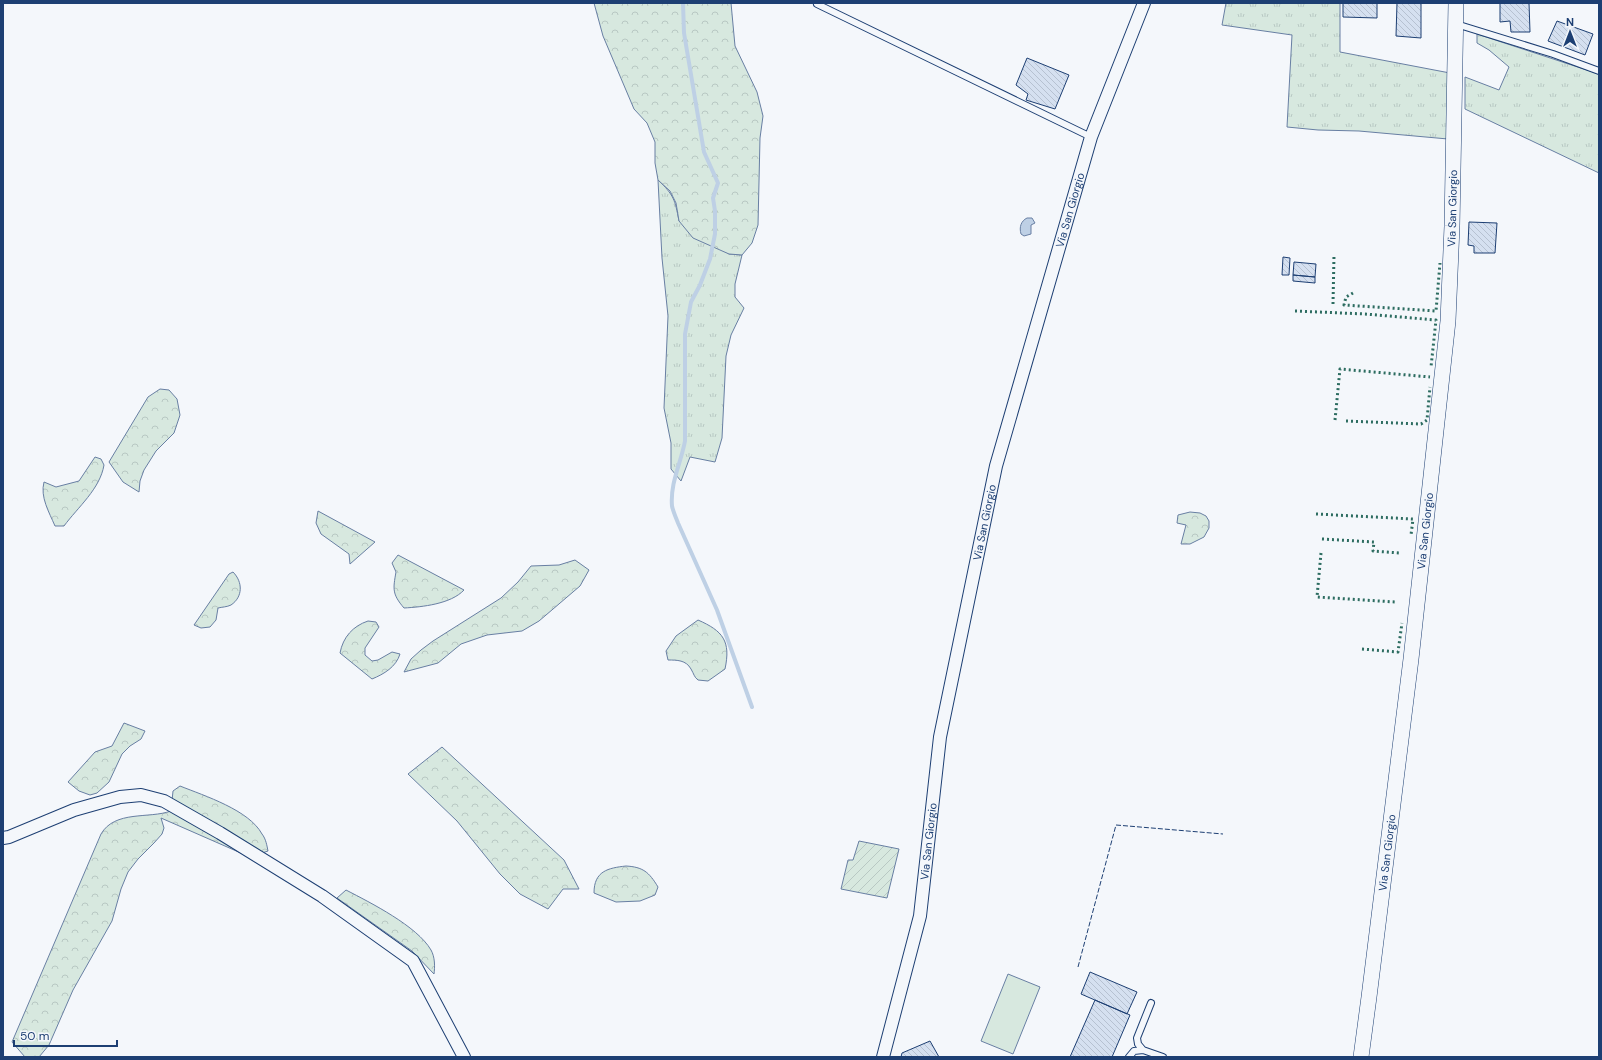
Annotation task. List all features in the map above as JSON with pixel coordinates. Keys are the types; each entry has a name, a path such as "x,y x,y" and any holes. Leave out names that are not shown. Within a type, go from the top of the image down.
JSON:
{"street":[{"name":"Via San Giorgio","path":"883,1057 920,916 940,737 996,466 1091,137 1144,3"},
{"name":"Via San Giorgio","path":"1361,1057 1410,667 1448,321 1451,274 1456,3"},
{"path":"3,838 9,837 74,810 120,797 141,795 164,801 220,833 322,896 413,961 464,1057"}],"lane":[{"path":"817,4 1091,137"},
{"path":"1456,24 1553,54 1599,71"},
{"path":"1143,1050 1138,1044 1137,1038 1151,1003"},
{"path":"1129,1057 1134,1051 1143,1050 1163,1057"}],"green space":[{"path":"594,3 731,3 735,46 757,92 763,116 760,138 758,225 752,243 742,255 729,254 693,238 679,221 676,203 670,191 658,180 655,163 655,142 647,123 634,109 603,36"},
{"path":"1226,3 1340,3 1340,52 1450,73 1448,139 1359,131 1318,130 1287,127 1292,35 1222,25"},
{"path":"1477,34 1599,74 1599,173 1465,109 1465,77 1499,90 1509,67 1489,50 1477,43"},
{"path":"658,180 671,194 679,221 729,254 742,255 735,284 735,297 744,308 731,335 726,356 722,438 715,462 690,457 681,481 671,469 671,443 664,408 668,316 662,258"},
{"path":"160,389 169,390 177,399 180,415 174,433 156,451 144,470 140,481 139,492 123,482 109,462 148,397"},
{"path":"95,457 101,459 104,465 98,482 88,497 64,526 55,526 44,499 44,482 56,487 79,481"},
{"path":"318,511 375,542 350,564 349,554 321,534 316,523"},
{"path":"1190,512 1200,513 1206,516 1209,521 1209,528 1204,537 1190,544 1181,544 1186,525 1177,523 1178,515"},
{"path":"398,555 464,590 452,599 444,602 427,606 404,608 397,599 394,591 396,572 392,563"},
{"path":"575,560 589,570 580,586 539,621 522,631 487,635 461,644 438,663 404,672 411,659 421,650 501,598 518,582 531,566 559,565"},
{"path":"233,572 239,580 240,585 240,594 238,598 231,605 218,608 216,620 210,627 201,628 194,625 229,574"},
{"path":"698,620 714,628 726,644 727,659 725,669 708,681 698,680 689,666 684,662 678,660 668,660 666,651 676,636"},
{"path":"368,621 376,622 379,627 365,648 365,655 372,661 378,660 392,652 400,654 396,663 389,670 372,679 340,653 346,637 353,629"},
{"path":"124,723 145,731 141,739 130,746 122,754 109,782 97,793 90,795 79,791 68,782 95,752 112,746"},
{"path":"442,747 564,860 579,889 563,889 548,909 520,894 500,874 457,821 408,774"},
{"path":"180,786 214,799 247,818 256,825 263,836 268,851 250,857 161,818 164,828 162,834 138,859 128,872 121,889 112,921 73,990 49,1045 39,1057 25,1057 12,1042 101,834 107,826 124,818 171,811 173,791"},
{"path":"859,841 899,849 887,898 841,889 848,860 853,860"},
{"path":"626,866 641,869 652,878 658,887 655,895 640,901 616,902 594,893 596,880 599,875 613,868"},
{"path":"346,890 393,916 415,932 431,950 435,968 434,974 412,951 337,898"},
{"path":"1008,974 1040,987 1013,1054 981,1041"}],"water":[{"path":"1027,218 1032,218 1035,223 1031,225 1031,234 1024,236 1021,234 1020,227 1023,221"}],"building":[{"path":"1343,3 1377,3 1377,18 1343,17"},
{"path":"1397,3 1421,3 1421,38 1396,36"},
{"path":"1500,3 1529,3 1530,32 1511,32 1510,21 1500,22"},
{"path":"1557,21 1593,34 1585,55 1548,41"},
{"path":"1027,58 1069,75 1055,109 1026,100 1028,94 1016,85"},
{"path":"1469,222 1497,223 1495,253 1474,253 1474,246 1468,245"},
{"path":"1283,257 1290,258 1289,275 1282,275"},
{"path":"1294,262 1316,264 1315,277 1293,275"},
{"path":"1293,275 1315,277 1315,283 1293,281"},
{"path":"1090,972 1137,992 1127,1014 1081,994"},
{"path":"1095,1000 1130,1015 1112,1057 1070,1057"},
{"path":"930,1041 939,1057 901,1057 902,1053"}],"waterway":[{"path":"683,3 684,33 704,152 718,183 713,198 715,211 715,234 710,259 700,285 691,302 685,334 685,441 674,481 672,506 678,523 717,610 752,707"}],"hedge":[{"path":"1333,304 1334,255"},
{"path":"1353,293 1346,297 1344,305 1436,311 1440,263"},
{"path":"1295,311 1365,314 1436,320 1431,367"},
{"path":"1335,420 1340,369 1430,377"},
{"path":"1346,421 1421,424 1427,420 1430,387"},
{"path":"1316,514 1413,519 1411,535"},
{"path":"1322,539 1374,542 1373,551 1400,553"},
{"path":"1321,553 1317,597 1395,602"},
{"path":"1362,649 1398,652 1402,623"}],"fence":[{"path":"1078,967 1116,825 1223,834"}]}
